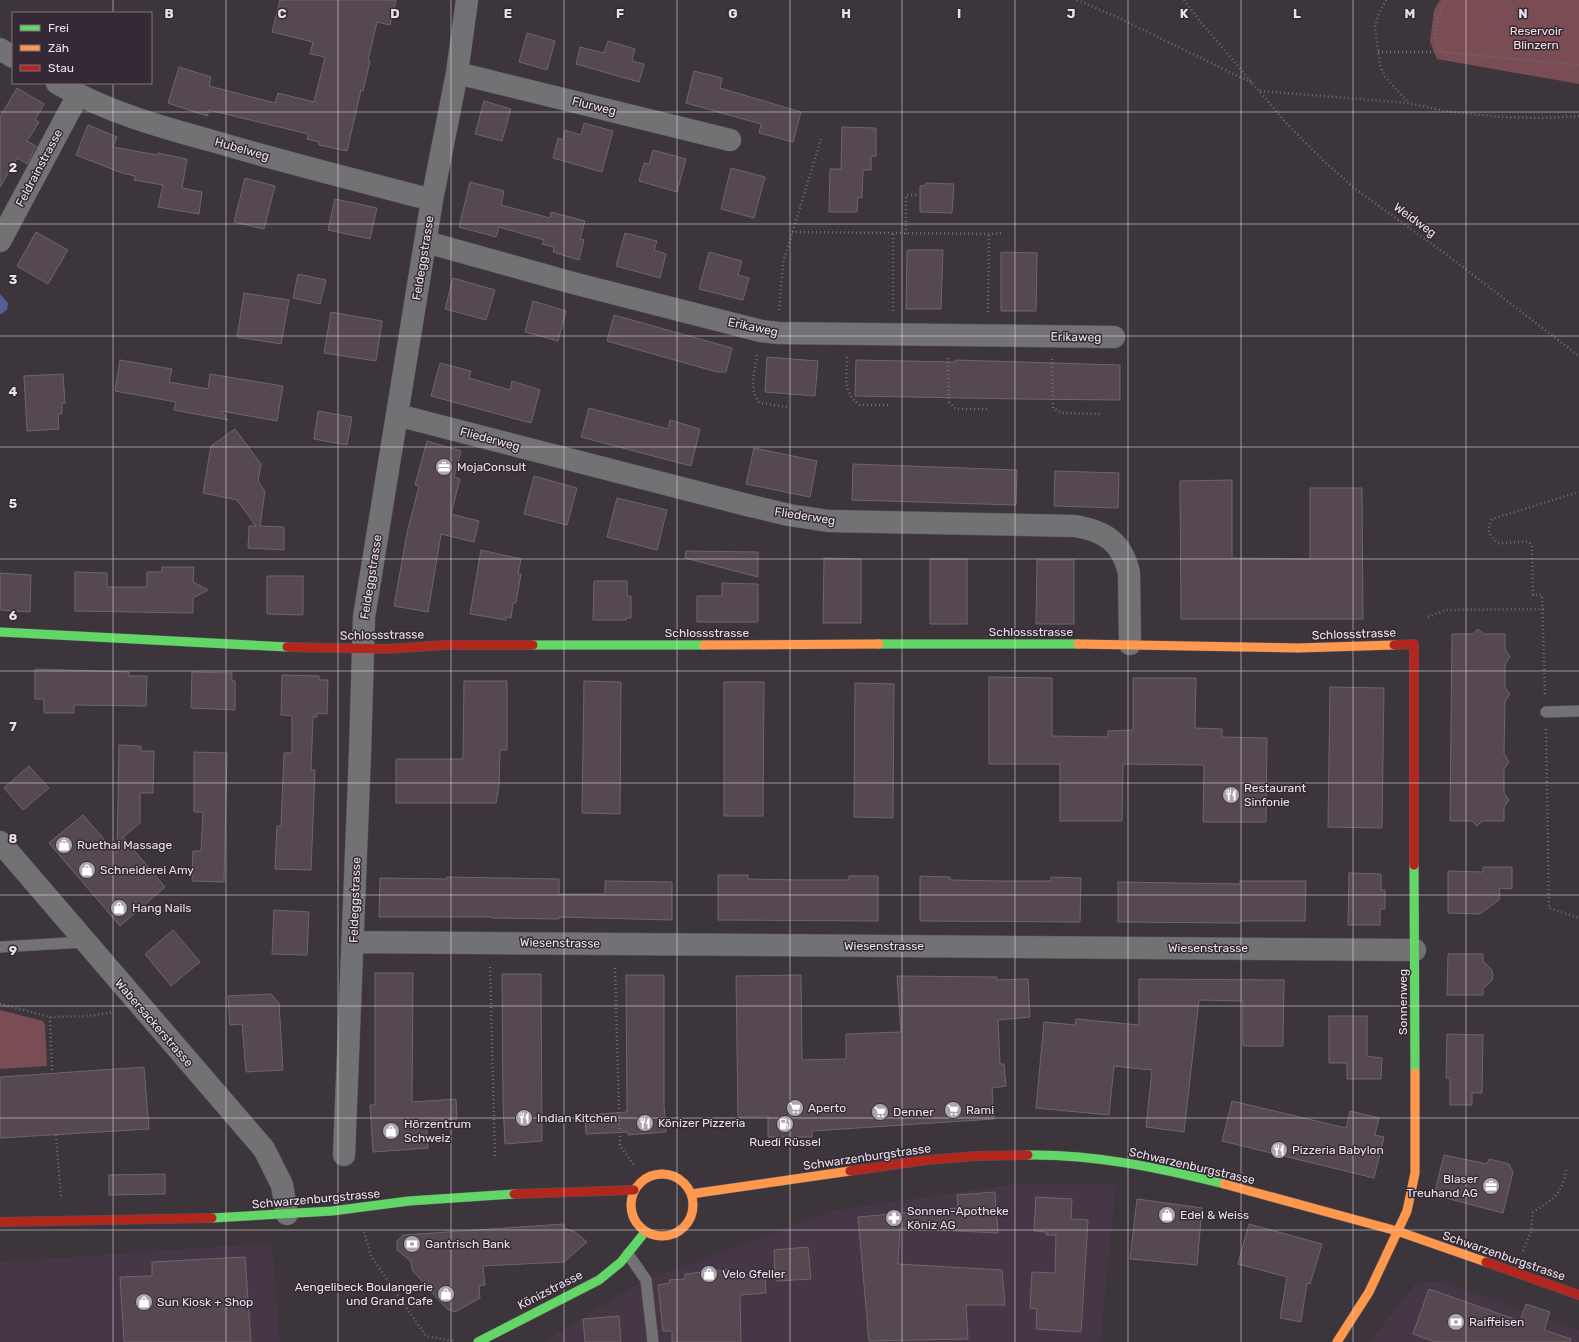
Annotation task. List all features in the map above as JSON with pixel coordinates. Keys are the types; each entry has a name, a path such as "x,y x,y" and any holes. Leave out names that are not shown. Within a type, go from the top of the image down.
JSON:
{"street":[{"name":"Feldeggstrasse","path":"344,1155 364,618 432,200 457,73 467,0"},
{"path":"0,49 12,56"},
{"name":"Flurweg","path":"457,73 730,140"},
{"name":"Hubelweg","path":"59,84 78,95 146,122 268,157 432,200"},
{"name":"Feldrainstrasse","path":"0,241 78,95"},
{"name":"Erikaweg","path":"426,242 573,284 769,332 1114,337"},
{"name":"Fliederweg","path":"397,415 789,515 828,521 1075,526 1092,529 1103,533 1113,542 1127,561 1130,573 1130,644"},
{"name":"Schlossstrasse","path":"0,632 256,646 363,649 452,645 1130,644 1298,648 1414,644"},
{"name":"Sonnenweg","path":"1337,1342 1369,1292 1407,1211 1415,1173 1414,644"},
{"name":"Wabersackerstrasse","path":"0,842 84,942 264,1149 282,1185 287,1214"},
{"name":"Wiesenstrasse","path":"353,942 1415,950"},
{"name":"Schwarzenburgstrasse","path":"691,1194 926,1160 1010,1155 1051,1155 1119,1162 1150,1167 1213,1186 1397,1231 1579,1295"},
{"path":"655,1174 666,1174 677,1177 685,1184 691,1194 693,1204 692,1214 680,1231 670,1235 660,1236 645,1232 634,1221 630,1200 634,1190 645,1178 655,1174"},
{"name":"Schwarzenburgstrasse","path":"0,1222 110,1221 241,1217 357,1208 435,1199 579,1191 634,1190"},
{"name":"Könizstrasse","path":"478,1342 599,1280 616,1267 645,1232"}],"lane":[{"path":"1546,712 1579,711"},
{"path":"0,946 84,942"},
{"path":"628,1254 646,1280 653,1342"}],"path":[{"name":"Weidweg","path":"1077,0 1117,17 1254,84"},
{"name":"Weidweg","path":"1184,0 1199,20 1287,124 1325,162 1354,188 1447,255 1579,356"},
{"path":"1386,0 1379,13 1375,26 1380,65 1385,77 1409,103"},
{"path":"1443,52 1435,38 1436,23 1446,0"},
{"path":"1378,52 1443,52 1579,65"},
{"path":"1260,91 1409,103 1444,111 1500,117 1544,118 1579,116"},
{"path":"788,407 760,403 755,397 752,389 769,332 783,263 821,138"},
{"path":"906,234 906,195 918,195"},
{"path":"792,232 892,234 1003,233"},
{"path":"892,234 893,306"},
{"path":"988,335 989,234"},
{"path":"847,334 847,390 851,398 859,405 891,405"},
{"path":"947,335 949,402 956,409 990,409"},
{"path":"1052,336 1053,408 1062,413 1100,414"},
{"path":"1579,492 1492,519 1488,526 1489,534 1497,543 1509,544 1522,541 1529,542 1532,546 1533,595 1542,595 1544,609 1549,908 1579,918"},
{"path":"1428,617 1446,610 1544,609"},
{"path":"489,942 495,1158"},
{"path":"614,944 620,1146 645,1178"},
{"path":"0,1004 50,1017 89,1016 141,1007"},
{"path":"50,1017 52,1073"},
{"path":"56,1135 60,1178"},
{"path":"1531,1232 1533,1212 1556,1197 1564,1180 1566,1170"},
{"path":"357,1208 371,1256 426,1336 455,1341"}],"shaded area":[{"path":"1116,1183 1100,1342 544,1342 639,1283 832,1211 1015,1184"},
{"path":"272,1243 280,1342 0,1342 0,1262"},
{"path":"1440,1281 1579,1330 1579,1342 1370,1342 1415,1284"}],"green space":[{"name":"Reservoir Blinzern","path":"1440,0 1579,0 1579,84 1437,59 1430,42 1434,10"},
{"path":"0,1010 43,1021 45,1025 47,1066 0,1069"}],"water":[{"path":"0,294 8,303 7,310 1,314 0,314"}],"building":[{"path":"280,0 396,0 390,25 377,22 368,60 370,61 363,91 361,90 347,151 319,145 319,142 307,139 308,134 209,110 207,116 168,103 179,67 211,77 209,86 275,103 278,93 314,102 325,57 310,54 313,42 272,32"},
{"path":"527,33 555,41 547,70 519,62"},
{"path":"608,41 635,49 632,61 644,64 639,82 576,64 580,47 604,53"},
{"path":"694,71 722,78 720,88 801,112 793,142 759,133 761,124 686,103"},
{"path":"17,88 44,104 35,120 39,122 27,141 36,146 27,164 17,158 0,187 0,117"},
{"path":"484,101 511,109 502,141 475,134"},
{"path":"584,123 613,131 602,172 553,158 558,138 563,140 565,130 581,135"},
{"path":"88,125 117,137 113,147 157,155 158,153 187,159 182,188 202,192 199,214 158,207 163,185 134,180 135,176 122,173 76,155"},
{"path":"842,127 876,128 876,156 871,156 871,170 863,170 862,198 858,197 857,212 829,212 830,169 841,169"},
{"path":"653,150 686,159 677,192 639,181 644,163 649,164"},
{"path":"731,168 765,177 754,218 721,209"},
{"path":"245,178 275,186 264,229 234,222"},
{"path":"470,182 504,191 501,205 550,218 551,212 585,221 580,239 584,240 579,260 553,252 554,247 542,244 544,240 499,227 496,237 459,227"},
{"path":"926,183 954,184 952,213 920,212 920,186 926,185"},
{"path":"335,199 377,208 370,239 328,230"},
{"path":"36,232 68,250 48,284 17,266"},
{"path":"625,233 657,241 654,250 666,254 660,278 616,266"},
{"path":"907,250 943,250 941,309 906,309"},
{"path":"709,252 742,261 738,275 749,278 743,300 699,289"},
{"path":"1001,252 1037,253 1036,311 1001,311"},
{"path":"298,274 326,280 320,304 293,298"},
{"path":"453,278 495,290 486,320 445,309"},
{"path":"244,293 289,300 281,344 237,337"},
{"path":"533,301 566,311 558,341 525,332"},
{"path":"331,312 382,321 376,361 324,353"},
{"path":"614,315 732,348 726,372 717,372 607,341"},
{"path":"767,357 818,361 815,396 765,392"},
{"path":"120,360 172,369 169,382 208,389 210,374 283,386 277,421 221,411 228,420 174,410 176,402 115,391"},
{"path":"856,360 955,362 955,360 1120,365 1120,400 855,396"},
{"path":"440,363 471,371 469,378 510,390 512,381 540,390 531,423 431,396"},
{"path":"63,374 65,403 62,403 62,414 58,414 59,429 27,431 24,376"},
{"path":"589,408 668,429 670,420 700,429 691,466 581,437"},
{"path":"318,411 352,417 347,445 314,439"},
{"path":"235,429 261,464 258,481 265,491 260,526 284,527 284,550 248,548 249,526 256,526 237,500 203,493 211,446"},
{"path":"427,441 461,451 454,477 460,479 451,514 479,521 474,542 441,534 428,612 394,606 407,533 419,486 415,485"},
{"path":"754,448 817,461 810,497 746,484"},
{"path":"853,464 1017,470 1016,505 852,500"},
{"path":"1055,471 1119,473 1118,508 1054,506"},
{"path":"534,476 577,488 567,525 524,514"},
{"path":"1232,480 1232,558 1310,559 1310,488 1362,488 1363,619 1181,619 1180,481"},
{"path":"617,498 667,510 657,550 607,537"},
{"path":"481,550 521,559 518,574 521,574 516,603 513,603 511,618 506,617 506,620 470,614"},
{"path":"686,551 758,552 758,577 685,558"},
{"path":"824,558 861,559 861,623 823,623"},
{"path":"930,559 967,559 967,624 930,624"},
{"path":"1037,560 1074,560 1074,624 1036,624"},
{"path":"162,567 194,567 193,582 208,590 193,598 193,613 75,611 75,572 107,573 107,587 147,587 147,572 162,572"},
{"path":"0,573 31,575 30,612 0,610"},
{"path":"267,576 303,576 303,615 267,614"},
{"path":"594,581 627,581 627,596 631,596 631,618 626,618 626,620 593,620"},
{"path":"722,583 758,584 758,622 697,622 697,596 722,596"},
{"path":"1478,629 1484,634 1505,634 1505,649 1510,657 1505,664 1505,687 1510,694 1505,701 1504,754 1509,762 1504,769 1504,793 1509,800 1504,807 1504,821 1482,821 1477,826 1472,821 1450,821 1452,634 1473,634"},
{"path":"35,669 129,672 129,676 147,676 146,706 74,705 74,713 44,713 44,699 35,699"},
{"path":"192,672 232,673 232,681 235,681 235,710 191,708"},
{"path":"282,675 319,676 319,680 328,680 327,714 317,713 317,717 313,717 311,770 315,770 311,870 275,869 277,826 281,826 284,753 292,753 292,716 281,715"},
{"path":"989,677 1052,678 1052,736 1108,737 1108,731 1133,730 1133,678 1196,678 1195,728 1222,729 1222,737 1267,738 1266,822 1203,822 1204,765 1123,764 1122,821 1060,821 1060,764 989,764"},
{"path":"464,681 507,681 507,750 500,750 499,786 496,803 396,803 396,759 463,759"},
{"path":"584,681 621,682 620,814 582,813"},
{"path":"724,682 764,682 763,816 724,816"},
{"path":"855,683 894,684 893,818 854,817"},
{"path":"1330,687 1384,688 1382,828 1328,827"},
{"path":"119,745 141,746 141,751 154,751 153,793 140,793 140,823 123,837 165,887 120,926 49,843 83,815 117,854"},
{"path":"194,752 227,753 224,882 192,881 193,851 201,851 203,812 194,812"},
{"path":"29,766 49,788 23,810 4,788"},
{"path":"1483,867 1512,867 1512,889 1500,888 1499,900 1480,914 1448,913 1448,871 1483,872"},
{"path":"1349,873 1381,874 1381,890 1385,890 1385,909 1380,909 1380,925 1348,925"},
{"path":"718,875 748,875 748,879 798,880 849,880 849,876 878,876 878,921 718,920"},
{"path":"920,876 950,877 950,880 1000,881 1051,881 1051,877 1081,878 1080,922 920,921"},
{"path":"447,877 559,879 559,894 605,894 605,881 672,882 672,920 559,917 559,919 492,917 379,917 380,878 447,879"},
{"path":"1240,881 1306,881 1305,921 1240,921 1240,923 1118,922 1118,882 1240,884"},
{"path":"274,910 309,912 307,955 272,954"},
{"path":"173,930 200,962 171,986 145,954"},
{"path":"1448,954 1483,954 1483,961 1492,970 1493,975 1492,980 1483,989 1483,995 1447,995"},
{"path":"375,973 413,973 412,1102 456,1099 457,1119 426,1121 428,1148 373,1152 370,1105 375,1105"},
{"path":"502,974 541,974 542,1141 505,1144 503,1103"},
{"path":"626,975 664,975 664,1104 666,1132 628,1135 628,1132 586,1134 585,1115 627,1112"},
{"path":"801,975 802,1060 846,1059 846,1034 901,1032 897,976 997,977 997,980 1028,979 1030,1017 998,1020 1000,1064 1004,1064 1006,1086 992,1088 994,1119 812,1131 812,1137 768,1137 768,1116 738,1117 736,976"},
{"path":"1139,979 1284,980 1283,1046 1243,1046 1243,1001 1199,1000 1184,1132 1146,1127 1152,1070 1114,1066 1109,1115 1036,1108 1044,1022 1075,1025 1076,1019 1139,1025"},
{"path":"271,994 279,1003 283,1070 246,1072 242,1024 230,1025 228,996"},
{"path":"1329,1016 1367,1016 1367,1056 1382,1058 1381,1079 1347,1079 1347,1063 1329,1063"},
{"path":"1447,1034 1483,1035 1482,1093 1472,1093 1472,1105 1450,1105 1450,1078 1446,1078"},
{"path":"144,1067 149,1129 0,1138 0,1077"},
{"path":"1232,1101 1346,1128 1350,1111 1379,1118 1375,1135 1384,1137 1374,1178 1222,1141"},
{"path":"1444,1155 1487,1164 1489,1159 1509,1164 1513,1172 1503,1213 1434,1195"},
{"path":"165,1174 165,1194 109,1195 109,1175"},
{"path":"995,1192 998,1233 900,1228 898,1264 1002,1270 1005,1305 966,1305 968,1339 869,1341 858,1217 958,1208 957,1195"},
{"path":"1036,1197 1072,1199 1071,1219 1088,1220 1081,1332 1036,1329 1037,1309 1030,1308 1032,1272 1055,1273 1056,1235 1046,1235 1047,1232 1034,1231"},
{"path":"1137,1199 1202,1208 1197,1265 1130,1259"},
{"path":"564,1224 564,1228 575,1232 587,1242 564,1262 483,1266 485,1285 479,1286 480,1298 455,1312 447,1309 412,1270 411,1261 397,1250 397,1241 403,1235"},
{"path":"1249,1224 1322,1244 1310,1284 1307,1283 1301,1322 1280,1318 1287,1277 1238,1264"},
{"path":"808,1247 811,1279 776,1281 774,1250"},
{"path":"245,1257 251,1342 124,1342 120,1277 152,1276 152,1262"},
{"path":"730,1269 731,1276 765,1273 766,1293 740,1295 741,1342 672,1342 672,1331 663,1331 658,1285 670,1283 669,1280 685,1279 685,1274"},
{"path":"1429,1289 1520,1321 1526,1304 1550,1312 1544,1330 1571,1339 1570,1342 1435,1342 1413,1334"},
{"path":"619,1316 621,1342 585,1342 583,1319"}],"traffic: fast":[{"path":"0,632 287,647"},
{"path":"879,644 1078,644"},
{"path":"533,645 704,645"},
{"path":"1414,865 1415,1073"},
{"path":"1028,1155 1053,1155 1127,1163 1224,1184"},
{"path":"212,1218 332,1211 409,1201 514,1194"},
{"path":"478,1342 599,1280 621,1262 645,1232"}],"traffic: slow":[{"path":"704,645 879,644"},
{"path":"1078,644 1298,648 1394,645"},
{"path":"1337,1342 1369,1292 1407,1211 1415,1173 1415,1073"},
{"path":"691,1194 850,1171"},
{"path":"656,1174 668,1174 684,1183 691,1193 693,1205 691,1217 684,1227 668,1236 656,1236 645,1231 636,1222 631,1211 631,1199 636,1188 645,1179 656,1174"},
{"path":"1224,1184 1397,1231 1486,1262"}],"traffic: jam":[{"path":"1394,645 1414,644 1414,865"},
{"path":"287,647 388,649 444,645 533,645"},
{"path":"850,1171 927,1160 976,1156 1028,1155"},
{"path":"514,1194 634,1190"},
{"path":"0,1222 212,1218"},
{"path":"1486,1262 1579,1295"}],"place":[{"name":"MojaConsult","path":"444,467"},
{"name":"Restaurant Sinfonie","path":"1231,795"},
{"name":"Ruethai Massage","path":"64,845"},
{"name":"Schneiderei Amy","path":"87,870"},
{"name":"Hang Nails","path":"119,908"},
{"name":"Aperto","path":"795,1108"},
{"name":"Rami","path":"953,1110"},
{"name":"Denner","path":"880,1112"},
{"name":"Indian Kitchen","path":"524,1118"},
{"name":"Könizer Pizzeria","path":"645,1123"},
{"name":"Ruedi Rüssel","path":"785,1124"},
{"name":"Hörzentrum Schweiz","path":"391,1131"},
{"name":"Pizzeria Babylon","path":"1279,1150"},
{"name":"Blaser Treuhand AG","path":"1491,1186"},
{"name":"Edel & Weiss","path":"1167,1215"},
{"name":"Sonnen-Apotheke Köniz AG","path":"894,1218"},
{"name":"Gantrisch Bank","path":"412,1244"},
{"name":"Velo Gfeller","path":"709,1274"},
{"name":"Aengelibeck Boulangerie und Grand Cafe","path":"446,1294"},
{"name":"Sun Kiosk + Shop","path":"144,1302"},
{"name":"Raiffeisen","path":"1456,1322"}]}
